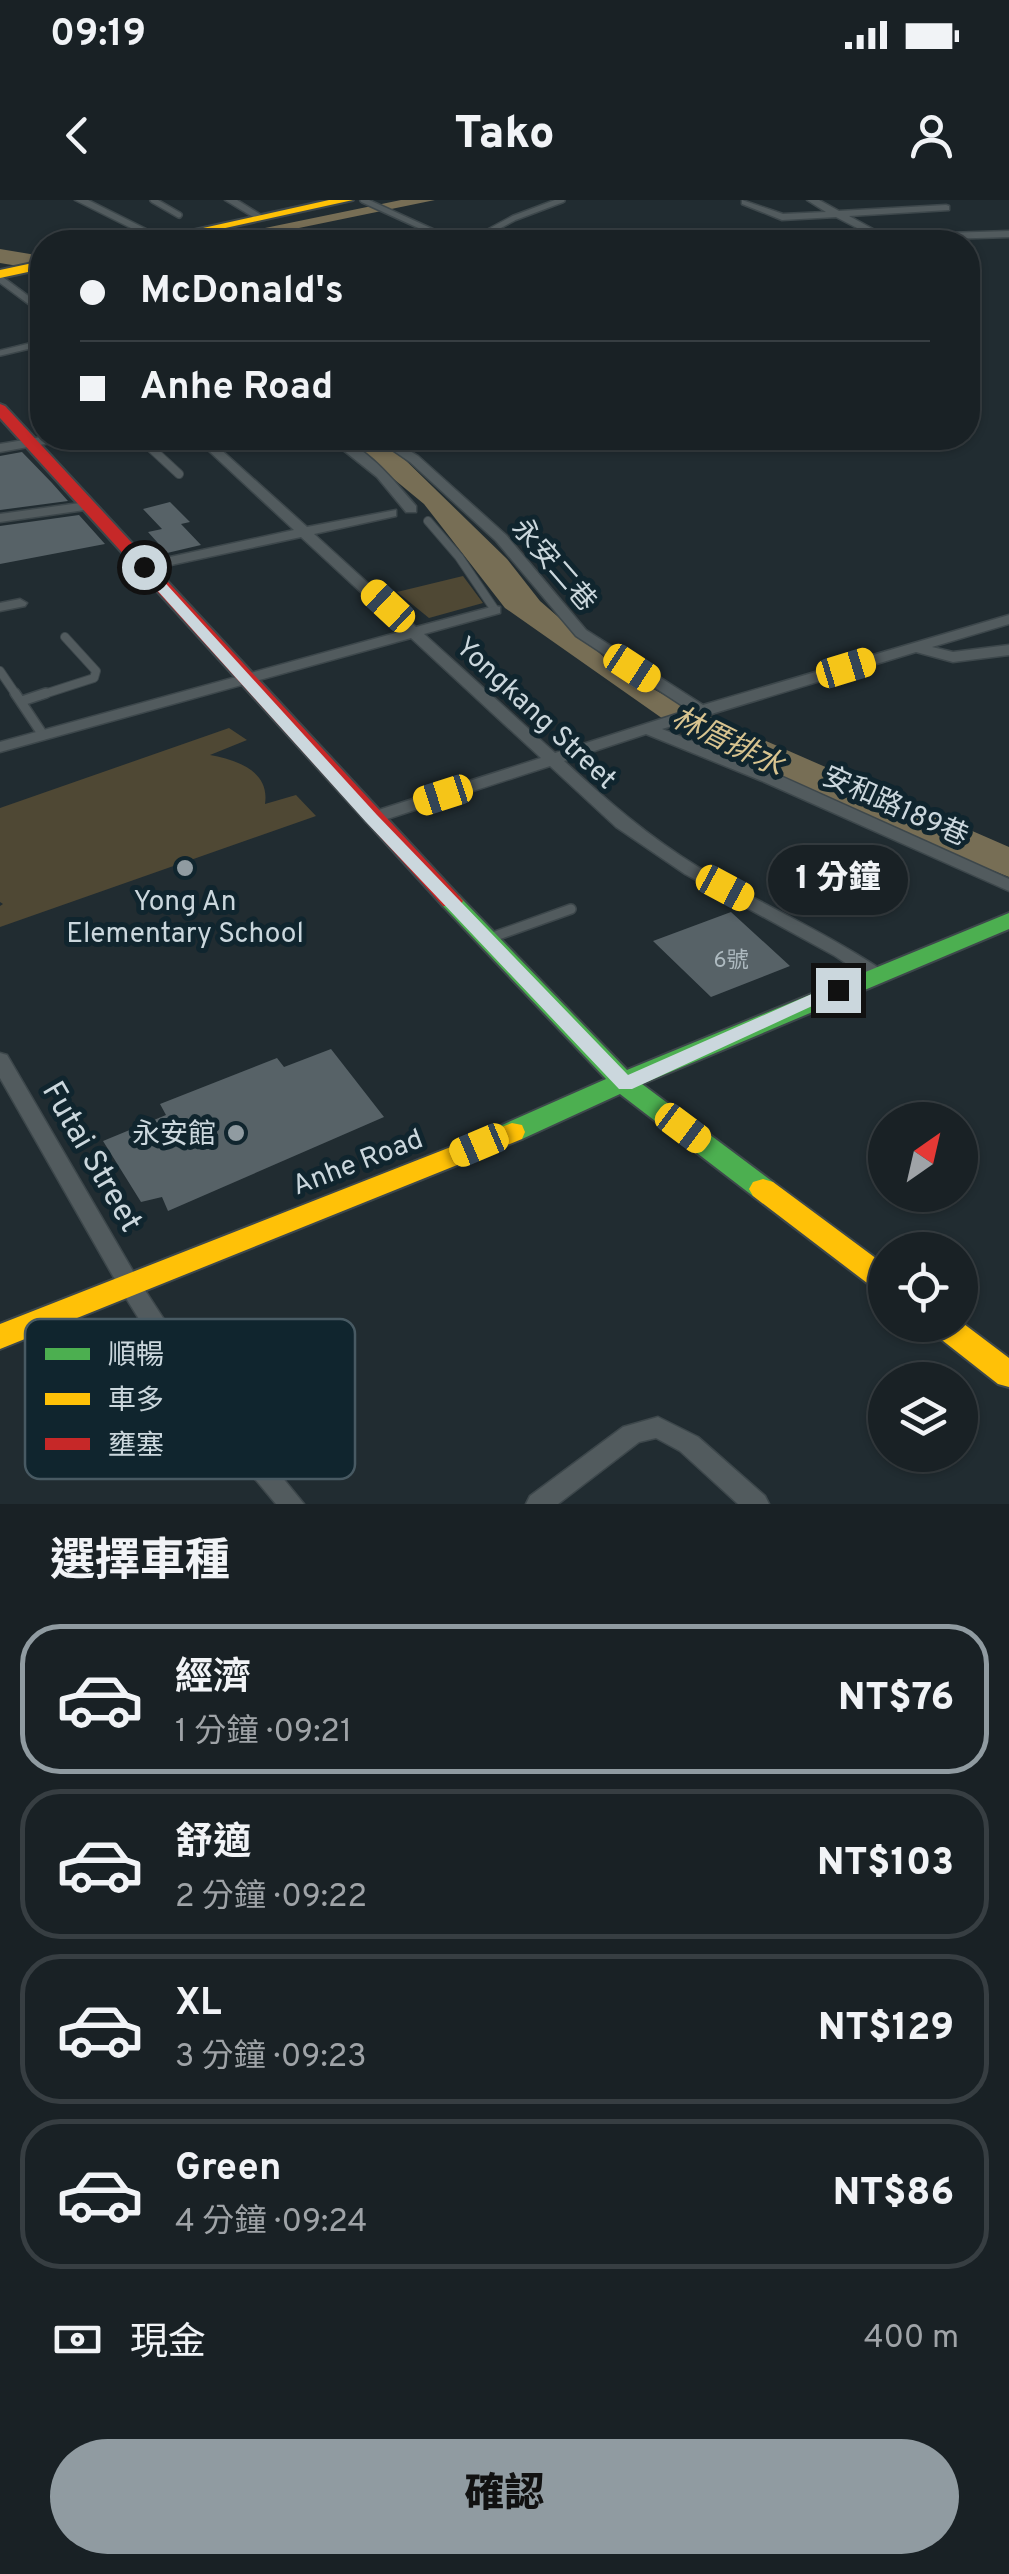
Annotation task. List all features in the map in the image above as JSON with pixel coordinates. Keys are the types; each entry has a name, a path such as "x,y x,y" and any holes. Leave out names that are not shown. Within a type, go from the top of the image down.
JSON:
{"street":[{"path":"83,201 97,200"},
{"path":"230,200 261,218"},
{"path":"207,230 348,200"},
{"path":"812,200 868,230"},
{"path":"83,201 137,230"},
{"path":"745,202 782,216 946,208"},
{"path":"980,235 1009,234"},
{"path":"0,276 30,268"},
{"path":"0,276 30,301"},
{"path":"0,409 30,442"},
{"path":"0,448 30,442"},
{"path":"37,450 372,818 625,1084 868,1268"},
{"name":"Yongkang Street","path":"215,450 622,823 691,870 875,974"},
{"path":"350,450 382,474 410,509"},
{"name":"永安二巷","path":"400,450 501,538 581,633 700,711"},
{"path":"0,518 87,506"},
{"path":"144,567 391,513"},
{"path":"0,607 20,603"},
{"path":"0,748 495,610"},
{"path":"372,818 700,711 1009,619"},
{"path":"916,647 954,657 1009,650"},
{"name":"安和路189巷","path":"652,729 1009,886"},
{"name":"Anhe Road","path":"44,1319 406,1176 625,1084 728,1035 1009,920"},
{"name":"Futai Street","path":"0,1060 151,1319"},
{"name":"Anhe Road","path":"0,1337 25,1327"},
{"path":"967,1342 1009,1374"},
{"path":"539,1504 632,1434 658,1427 689,1444 756,1504"},
{"name":"Futai Street","path":"270,1479 291,1504"}],"lane":[{"path":"153,200 179,215"},
{"path":"362,200 428,230"},
{"path":"492,230 562,200"},
{"path":"0,353 30,346"},
{"path":"153,450 180,474"},
{"path":"428,521 495,610"},
{"path":"22,700 94,678 96,671 64,637"},
{"path":"0,671 4,686 22,700 43,735"},
{"path":"487,939 571,909"}],"shaded area":[{"path":"463,576 483,603 429,618 397,592"},
{"path":"229,728 247,740 210,755 241,764 257,775 265,804 296,795 316,816 0,927 0,808"}],"water":[{"path":"401,200 435,200 289,230 255,230"},
{"name":"林厝排水","path":"359,450 395,450 507,559 540,601 620,671 681,704 1009,847 1009,877 926,844 666,721 505,608 424,504"}],"building":[{"path":"22,452 68,501 0,510 0,456"},
{"path":"170,502 190,522 181,524 201,545 167,553 148,532 162,529 143,509"},
{"path":"79,515 105,544 0,564 0,526"},
{"path":"731,912 790,966 711,997 653,941"},
{"name":"永安館","path":"331,1049 384,1117 168,1211 162,1197 141,1202 103,1141 166,1115 160,1104 277,1058 284,1067"}],"waterway":[{"path":"0,256 30,261"}],"traffic: fast":[{"path":"451,901 625,1084 763,1189"},
{"path":"512,1132 728,1035 1009,920"}],"traffic: slow":[{"path":"203,230 347,200"},
{"path":"0,274 30,268"},
{"path":"45,1319 512,1132"},
{"path":"763,1189 868,1268"},
{"path":"0,1337 25,1327"},
{"path":"966,1342 1009,1375"}],"traffic: jam":[{"path":"0,409 30,442"},
{"path":"38,450 451,901"}],"place":[{"name":"Yong An Elementary School","path":"185,868"},
{"name":"永安館","path":"236,1133"}],"route":[{"path":"144,567 372,818 625,1084 728,1035 838,990"}]}
